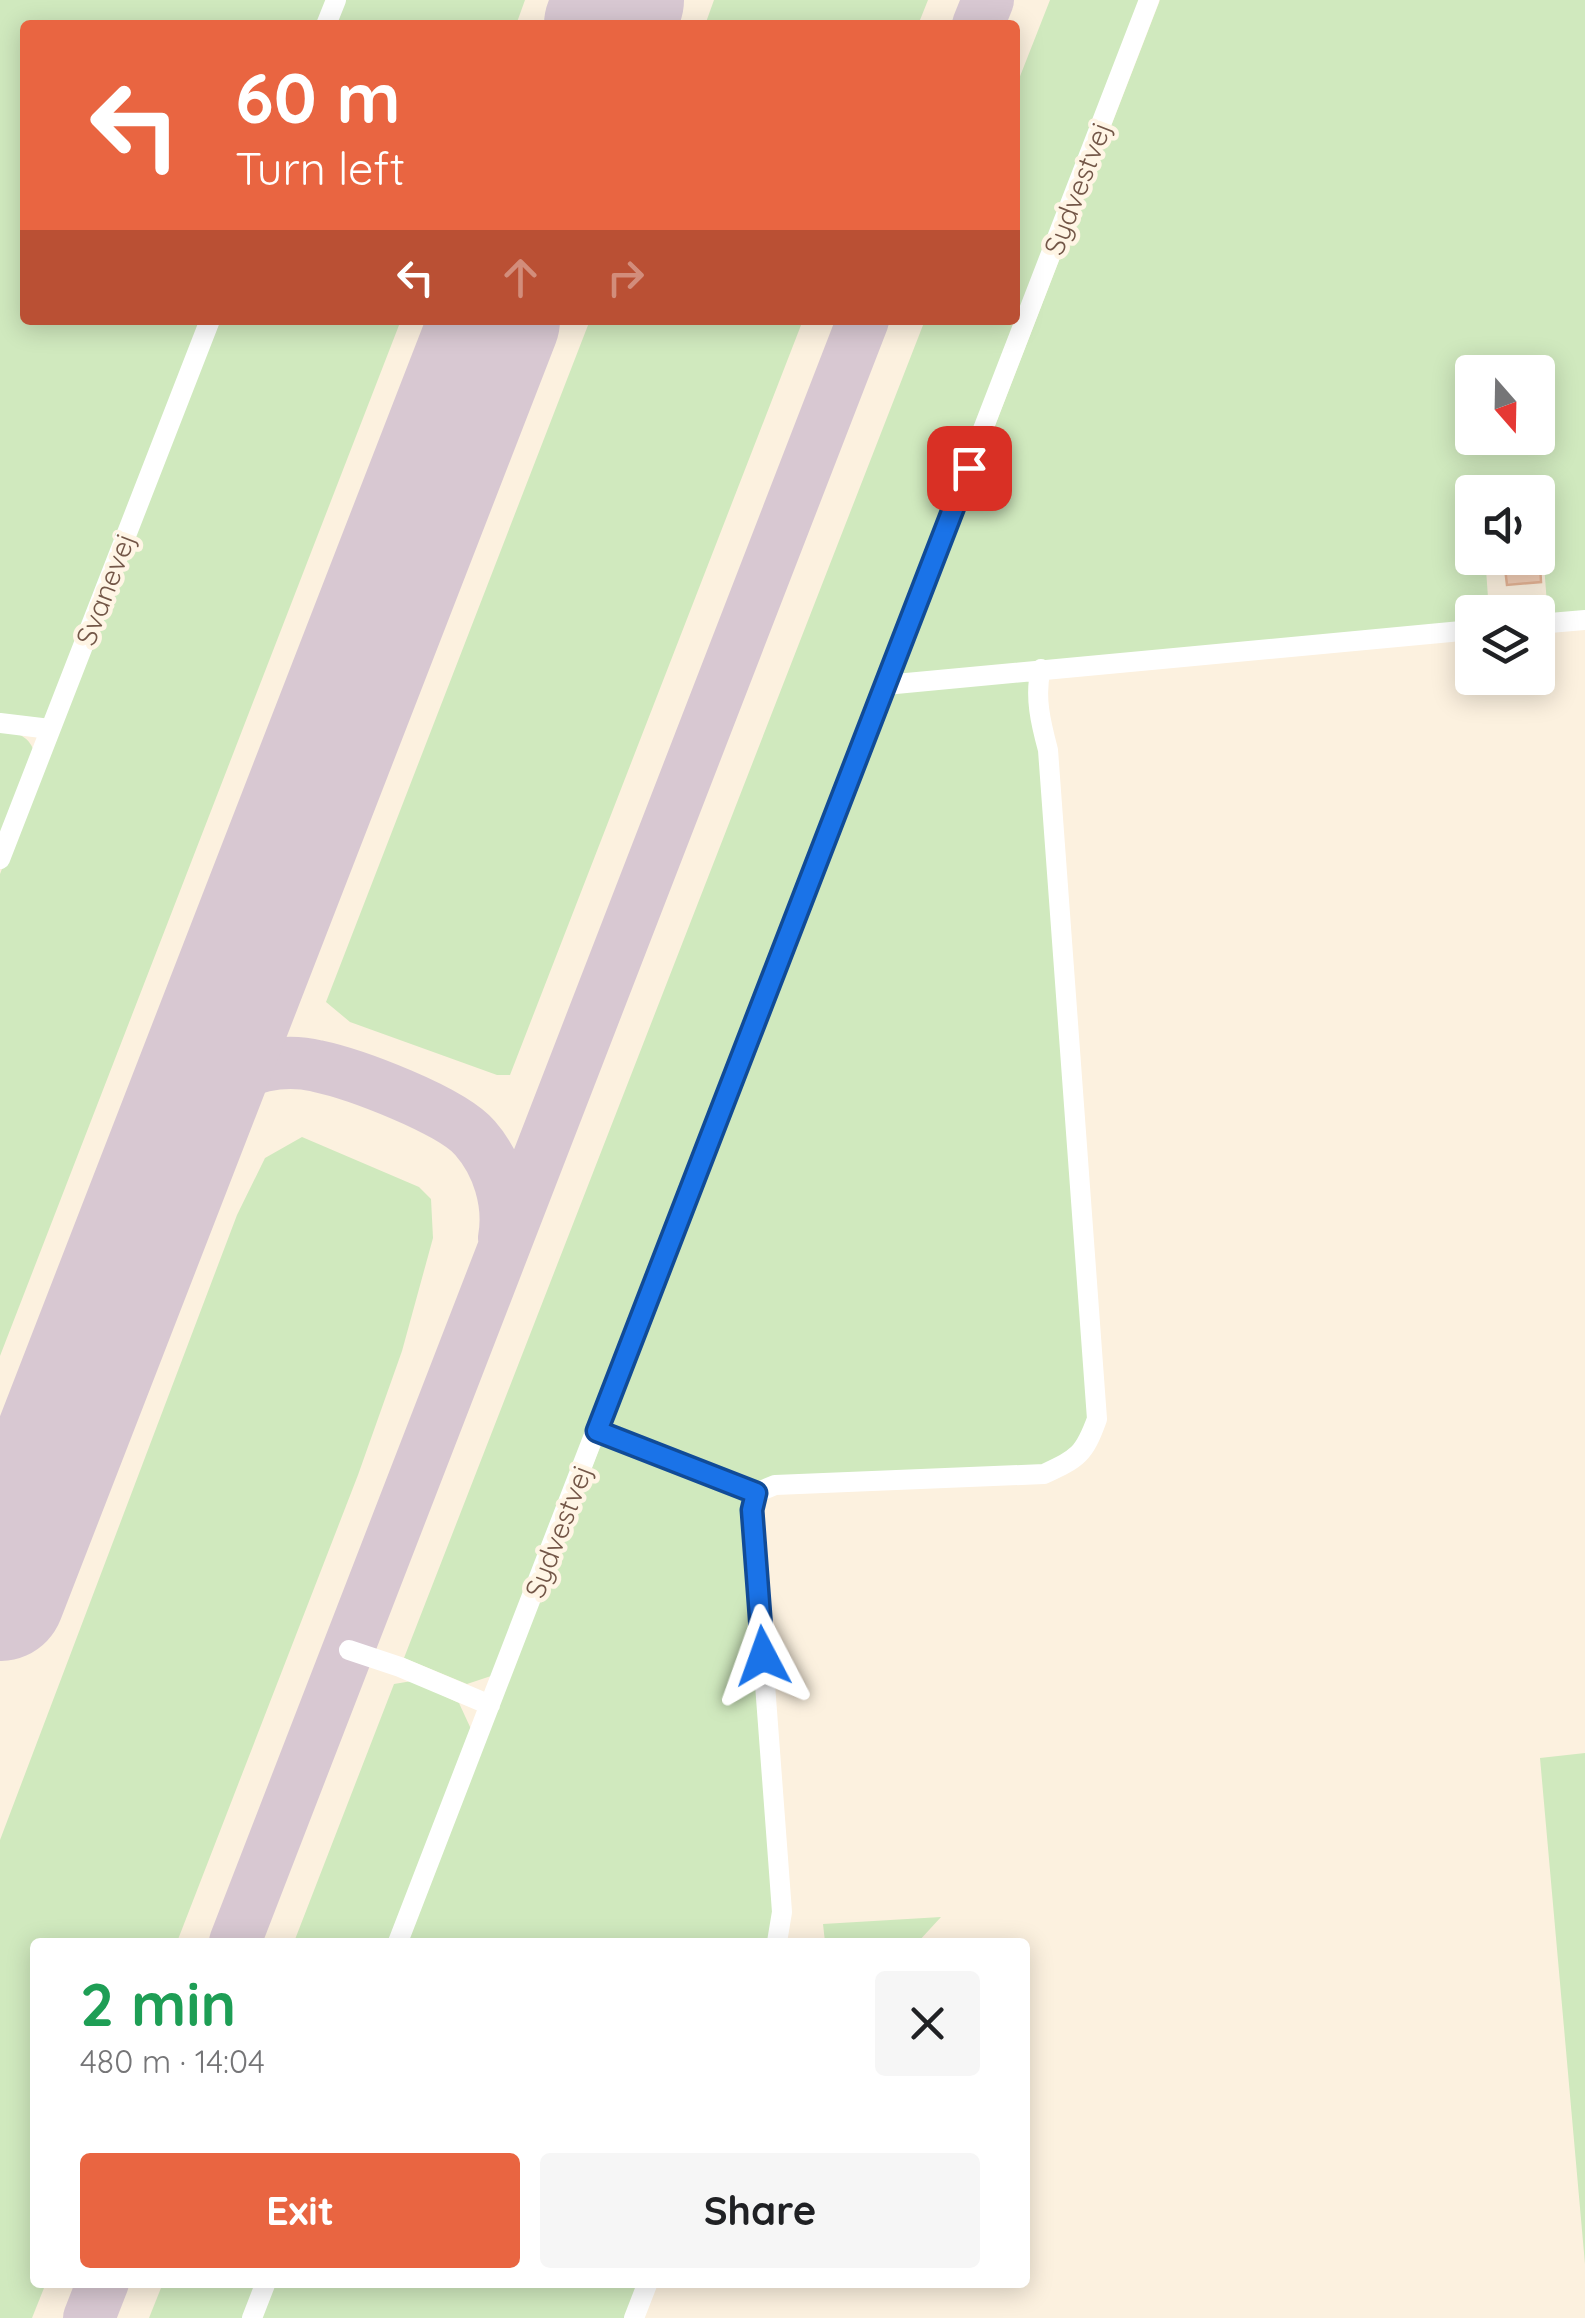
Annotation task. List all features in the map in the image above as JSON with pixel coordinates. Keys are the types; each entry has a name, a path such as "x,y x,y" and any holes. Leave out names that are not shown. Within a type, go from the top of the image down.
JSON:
{"lane":[{"name":"Sydvestvej","path":"400,1938 1150,0"},
{"name":"Svanevej","path":"0,859 208,325"},
{"path":"1555,623 1585,620"},
{"path":"885,685 1455,631"},
{"path":"597,1431 756,1493 775,1485 1044,1474 1071,1461 1088,1444 1096,1419 1095,1399 1048,750 1040,722 1037,682 1041,668"},
{"path":"0,723 50,729"},
{"path":"756,1493 752,1510 782,1912 778,1938"},
{"path":"348,1650 490,1705"},
{"path":"252,2318 264,2288"},
{"path":"634,2318 646,2288"}],"green space":[{"path":"0,0 329,0 322,20 20,20 20,325 202,325 49,716 41,723 0,718"},
{"path":"339,0 525,0 518,20 331,20"},
{"path":"714,0 928,0 920,20 707,20"},
{"path":"1050,0 1139,0 1020,309 1020,76"},
{"path":"1160,0 1585,0 1585,615 1555,617 1555,595 1546,595 1545,575 1555,575 1555,475 1455,475 1455,575 1486,575 1488,595 1455,595 1455,626 902,677 899,673"},
{"path":"213,325 399,325 0,1356 0,874"},
{"path":"588,325 801,325 510,1075 497,1075 350,1022 326,1002"},
{"path":"923,325 1014,325 494,1675 467,1684 404,1658"},
{"path":"1031,675 1042,758 1092,1419 1087,1436 1044,1468 757,1485 609,1427 891,689"},
{"path":"0,728 26,739 35,755 0,844"},
{"path":"302,1137 419,1187 431,1199 433,1238 402,1351 358,1475 179,1938 30,1938 30,2288 44,2288 32,2318 0,2318 0,1840 237,1215 265,1158"},
{"path":"603,1439 748,1496 775,1863 772,1938 408,1938"},
{"path":"412,1681 459,1703 471,1729 392,1938 296,1938 394,1684"},
{"path":"1585,1753 1585,2264 1540,1758"},
{"path":"941,1917 922,1938 825,1938 823,1924"},
{"path":"161,2288 255,2288 243,2318 149,2318"},
{"path":"270,2288 640,2288 628,2318 258,2318"}],"building":[{"path":"1506,575 1541,575 1541,582 1507,585"}],"taxiway":[{"path":"980,20 988,0"},
{"path":"237,1938 861,325"},
{"path":"187,1114 232,1079 270,1065 311,1065 377,1085 446,1116 475,1138 500,1185 505,1211 504,1238"},
{"path":"89,2318 101,2288"}],"runway":[{"path":"611,20 619,0"},
{"path":"0,1596 493,325"}],"route":[{"path":"763,1656 752,1510 756,1493 597,1431 969,468"}]}
